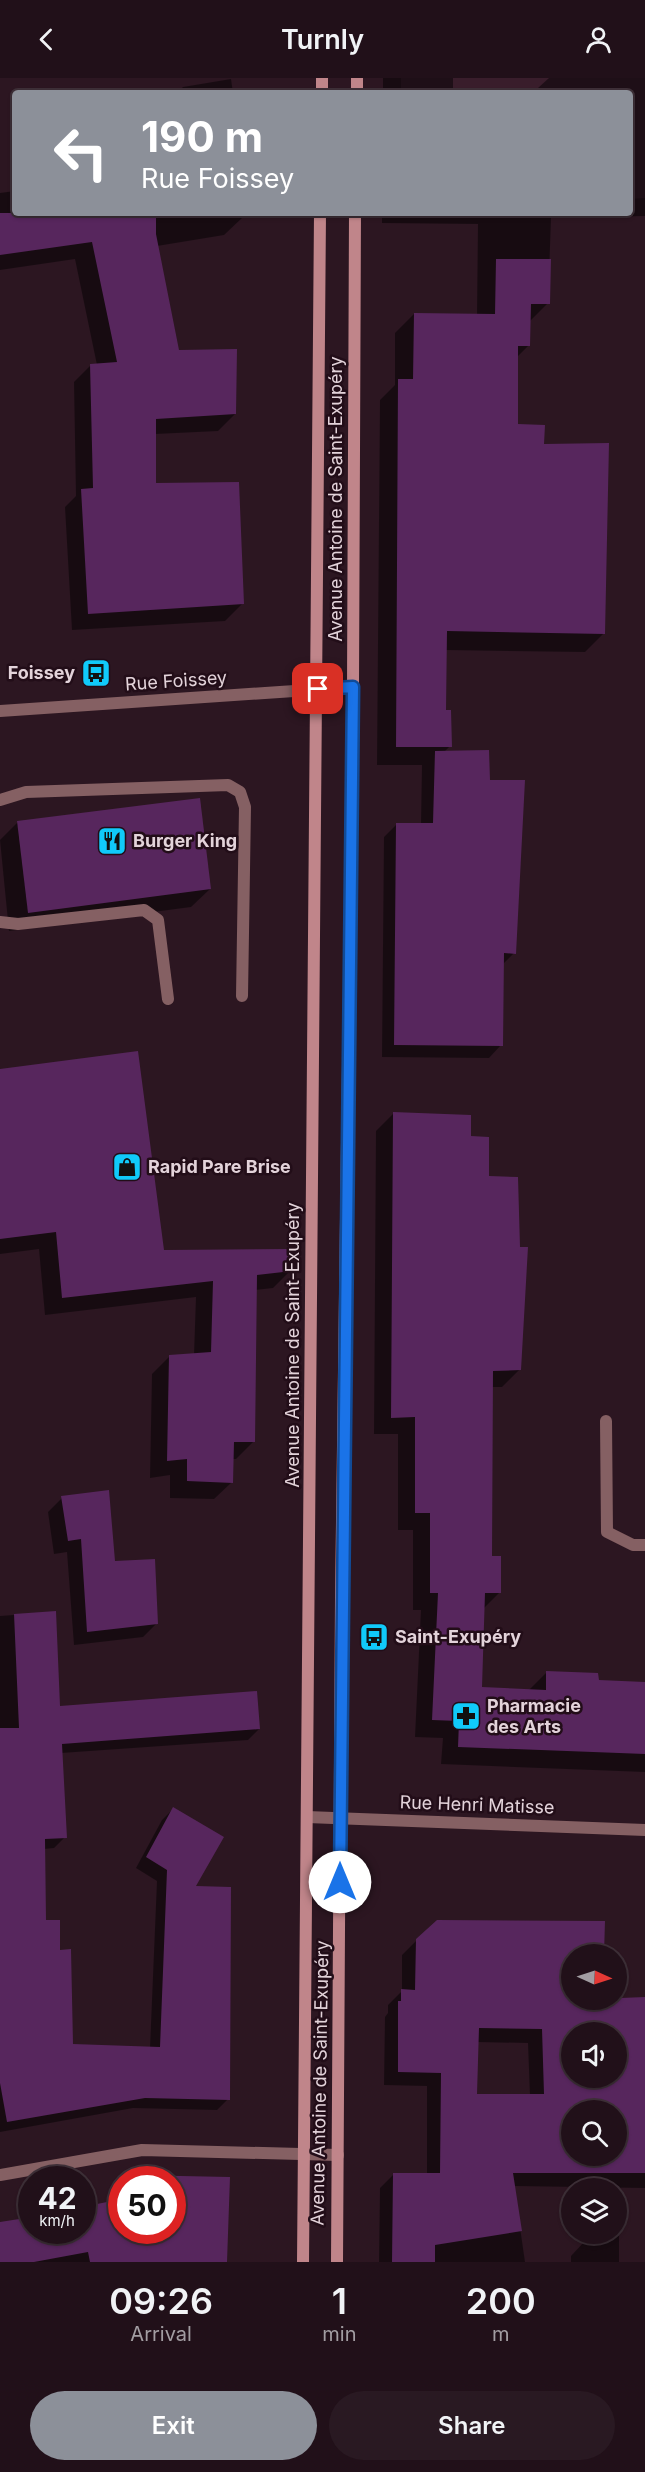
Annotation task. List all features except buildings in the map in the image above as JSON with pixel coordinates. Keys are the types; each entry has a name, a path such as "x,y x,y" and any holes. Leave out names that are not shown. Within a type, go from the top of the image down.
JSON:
{"main road":[{"name":"Avenue Antoine de Saint-Exupéry","path":"303,2262 318,689 320,216"},
{"name":"Avenue Antoine de Saint-Exupéry","path":"337,2262 353,687 355,216"}],"street":[{"name":"Rue Foissey","path":"0,711 353,687"},
{"path":"0,800 38,791 228,785 240,792 245,807 242,996"},
{"path":"0,922 18,924 144,910 158,920 168,999"},
{"path":"606,1420 607,1532 633,1545 645,1545"},
{"name":"Rue Henri Matisse","path":"307,1817 645,1830"},
{"path":"0,2175 142,2150 338,2155"}],"shaded area":[{"path":"401,78 645,78 645,198 633,199 633,90 401,90"}],"place":[{"name":"Foissey","path":"96,673"},
{"name":"Burger King","path":"112,841"},
{"name":"Rapid Pare Brise","path":"127,1167"},
{"name":"Saint-Exupéry","path":"374,1637"},
{"name":"Pharmacie des Arts","path":"466,1716"}],"route":[{"path":"318,689 353,687 341,1598 340,1882"}]}
